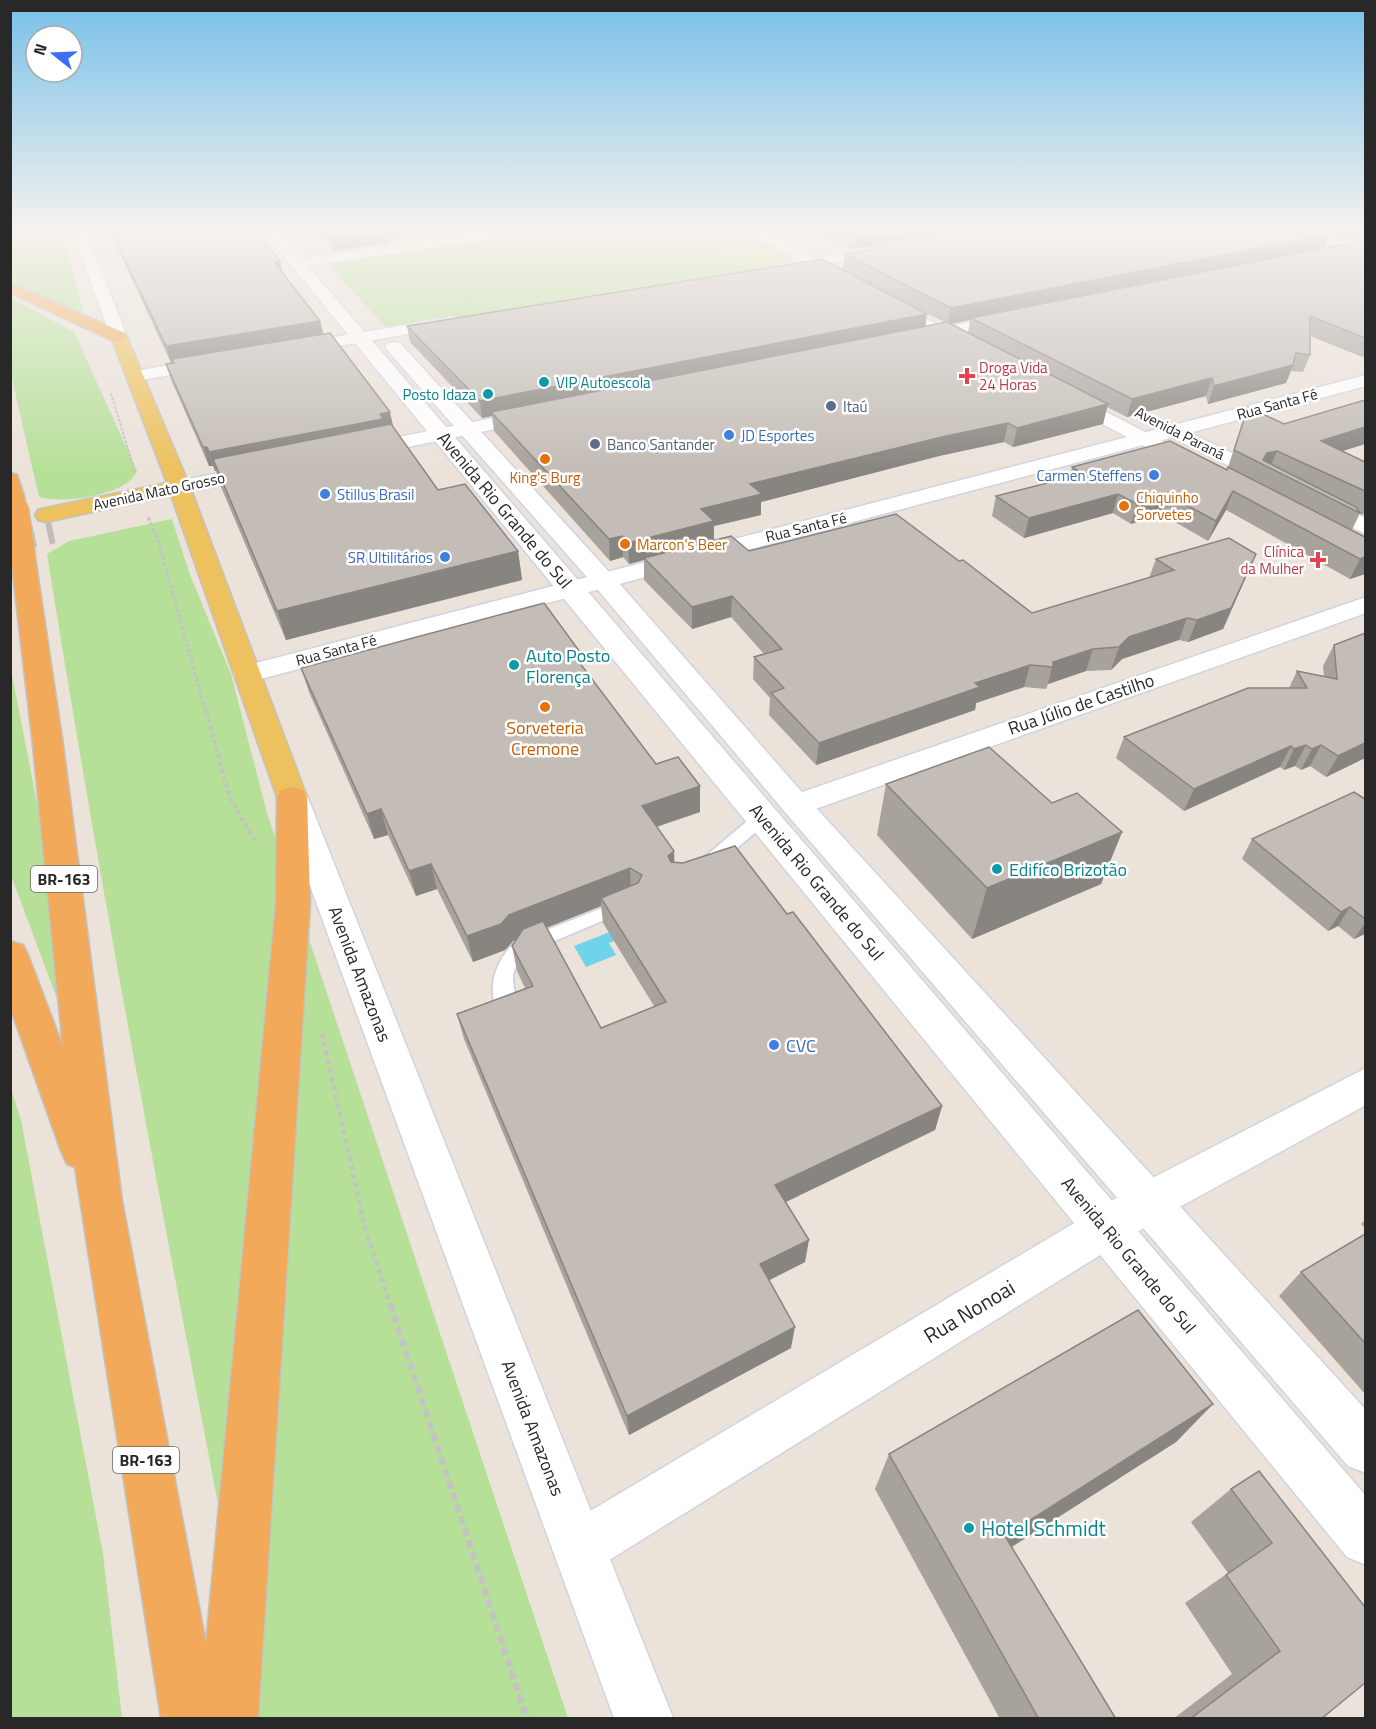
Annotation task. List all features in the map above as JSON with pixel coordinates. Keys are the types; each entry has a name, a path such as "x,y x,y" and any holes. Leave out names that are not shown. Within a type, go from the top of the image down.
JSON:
{"highway":[{"path":"57,309 119,337"},
{"name":"BR-163","path":"12,489 48,745 100,1201 191,1719"},
{"path":"229,1719 294,904 292,797"},
{"path":"10,955 100,1201"}],"main road":[{"name":"Avenida Amazonas","path":"119,337 181,494 292,797"},
{"name":"Avenida Mato Grosso","path":"49,523 181,494"}],"street":[{"name":"Avenida Amazonas","path":"108,309 119,337"},
{"name":"Avenida Rio Grande do Sul","path":"335,309 359,338 460,437"},
{"path":"916,309 941,320"},
{"path":"920,309 941,320 965,334 992,345 1032,321 965,334 904,347 941,320"},
{"name":"Avenida Rio Grande do Sul","path":"368,318 460,437 780,811 1106,1228 1365,1538"},
{"path":"280,351 471,319"},
{"path":"135,376 235,359"},
{"path":"1070,378 1091,388"},
{"name":"Rua Santa Fé","path":"247,674 586,583 1176,432 1365,380"},
{"name":"Avenida Paraná","path":"1042,385 1209,472"},
{"name":"Avenida Paraná","path":"1144,416 1365,527"},
{"path":"345,461 558,417"},
{"name":"Avenida Mato Grosso","path":"181,494 283,474"},
{"name":"Rua Júlio de Castilho","path":"780,811 1365,604"},
{"name":"Avenida Amazonas","path":"292,797 644,1719"},
{"name":"Avenida Rio Grande do Sul","path":"780,811 1148,1202 1365,1448"},
{"name":"Rua Nonoai","path":"579,1548 1148,1202 1365,1085"}],"lane":[{"path":"694,873 780,811"},
{"path":"505,1007 502,969 506,960 520,948 632,902"}],"path":[{"path":"389,309 395,315"},
{"path":"430,326 454,309"}],"green space":[{"path":"10,309 30,309 74,332 137,471 131,480 121,487 93,496 63,499 39,497 11,374"},
{"path":"70,309 82,309 84,315"},
{"path":"369,309 511,309 388,329"},
{"path":"172,519 190,575 231,674 267,813 568,1718 259,1718 122,992 47,554 69,541"},
{"path":"11,670 96,1104 11,875"},
{"path":"10,1086 21,1120 103,1554 122,1718 11,1718"}],"water":[{"path":"620,928 626,936 609,943 616,955 586,967 574,946"}],"building":[{"path":"148,309 310,309 320,321 166,346"},
{"path":"514,309 917,309 927,314 480,401 407,326"},
{"path":"1018,309 1365,309 1365,338 1310,316 1310,355 1296,353 1293,365 1214,386 1212,378 1132,399 971,318"},
{"path":"947,322 1108,404 1017,428 1008,423 942,437 750,484 762,494 701,509 714,521 628,543 622,536 609,539 491,412"},
{"path":"330,333 390,412 380,414 383,419 209,452 207,447 203,447 166,364 174,363 172,359"},
{"path":"1365,400 1365,427 1321,441 1365,462 1365,491 1277,451 1267,453 1263,460 1356,507 1360,513 1234,450 1248,407 1284,424"},
{"path":"391,424 438,490 465,484 518,551 277,611 213,459"},
{"path":"1170,441 1227,470 1228,467 1365,537 1365,557 1360,559 1233,491 1216,521 1168,495 1137,504 1118,494 1029,518 996,496 1083,474 1072,467"},
{"path":"896,514 959,561 963,560 1032,613 1174,570 1156,559 1229,538 1256,554 1231,608 1197,620 1187,618 1129,637 1119,647 1093,649 1053,662 1053,667 1030,665 975,683 980,687 819,743 771,693 784,688 754,657 782,649 732,596 692,607 644,558 731,536 749,551"},
{"path":"544,603 580,652 573,654 656,764 678,757 700,786 642,806 674,851 668,856 671,862 683,863 735,846 787,914 793,912 942,1106 775,1185 809,1240 760,1264 795,1327 627,1416 457,1014 533,986 512,946 523,929 543,921 601,1028 666,1002 601,898 638,883 642,875 630,868 509,915 501,924 467,936 431,864 409,871 381,809 367,814 301,668"},
{"path":"1365,633 1365,743 1338,756 1321,745 1312,749 1306,745 1294,749 1291,746 1194,789 1124,737 1248,688 1307,688 1297,671 1337,679 1334,645"},
{"path":"989,747 1052,803 1077,793 1122,832 987,888 886,784"},
{"path":"1354,792 1365,799 1365,919 1350,907 1341,912 1252,839"},
{"path":"1365,1234 1365,1343 1301,1272"},
{"name":"Hotel Schmidt","path":"1138,1310 1213,1404 1005,1536 1116,1719 1039,1719 889,1454"},
{"path":"1259,1471 1365,1607 1365,1683 1321,1719 1190,1719 1280,1651 1226,1575 1272,1543 1231,1489"}],"tunnel":[{"path":"10,540 53,531"}],"place":[{"name":"Droga Vida 24 Horas","path":"967,376"},
{"name":"VIP Autoescola","path":"544,382"},
{"name":"Posto Idaza","path":"488,394"},
{"name":"Itaú","path":"831,406"},
{"name":"JD Esportes","path":"729,435"},
{"name":"Banco Santander","path":"595,444"},
{"name":"King's Burg","path":"545,459"},
{"name":"Carmen Steffens","path":"1154,475"},
{"name":"Stillus Brasil","path":"325,494"},
{"name":"Chiquinho Sorvetes","path":"1124,506"},
{"name":"Marcon's Beer","path":"625,544"},
{"name":"SR Ultilitários","path":"445,557"},
{"name":"Clínica da Mulher","path":"1318,560"},
{"name":"Auto Posto Florença","path":"514,665"},
{"name":"Sorveteria Cremone","path":"545,707"},
{"name":"Edifíco Brizotão","path":"997,869"},
{"name":"CVC","path":"774,1045"},
{"name":"Hotel Schmidt","path":"969,1528"}]}
